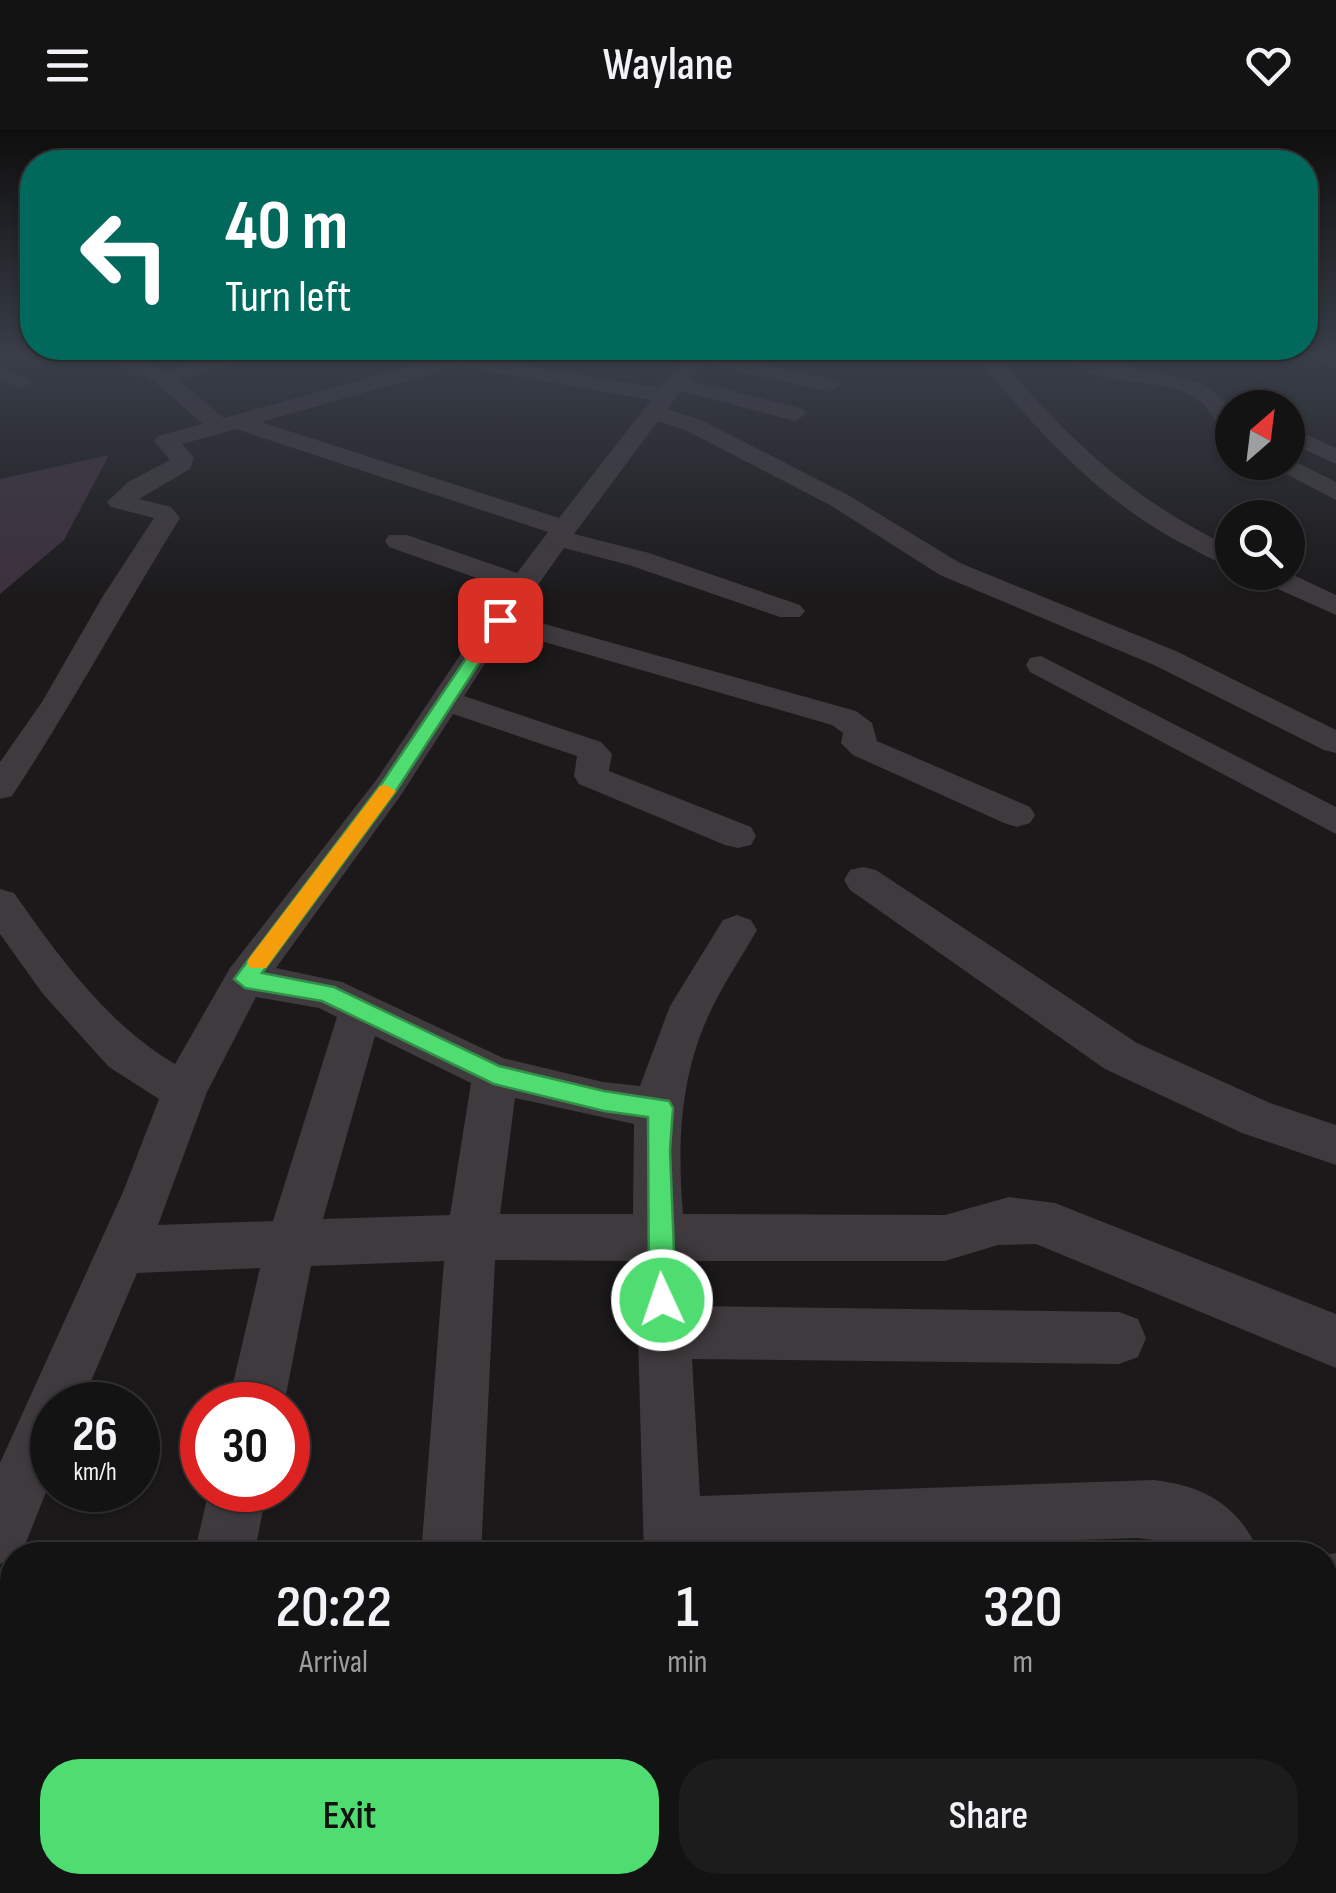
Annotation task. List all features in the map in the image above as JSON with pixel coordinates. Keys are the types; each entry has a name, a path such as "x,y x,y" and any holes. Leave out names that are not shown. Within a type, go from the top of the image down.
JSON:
{"street":[{"path":"0,788 58,702 117,596 167,518 166,513 128,507 120,499 181,464 182,458 166,440 172,438"},
{"path":"273,438 790,611"},
{"path":"64,1382 122,1250 184,1092 245,979 389,787 523,583 634,438"},
{"path":"719,438 778,468 950,569 1165,658 1336,743"},
{"path":"1061,438 1116,492 1215,549"},
{"path":"1305,442 1336,458"},
{"path":"1305,476 1336,492"},
{"path":"398,542 442,554 482,574 523,583"},
{"path":"1302,590 1336,606"},
{"path":"500,620 844,718 860,730 858,743 1018,815"},
{"path":"1041,665 1336,822"},
{"path":"447,701 589,750 595,754 591,776 738,836"},
{"path":"863,880 1122,1056 1240,1111 1336,1146"},
{"path":"0,903 76,1002 126,1055 184,1092"},
{"path":"737,930 692,999 676,1038 660,1108 660,1236 673,1541 882,1537 1137,1508 1186,1513 1214,1528 1222,1542"},
{"path":"245,979 326,993 494,1074 585,1097 660,1108"},
{"path":"261,1382 290,1246 361,1010"},
{"path":"452,1542 470,1237 491,1121 494,1074"},
{"path":"122,1250 470,1237 944,1238 975,1232 1000,1218 1019,1217 1055,1226 1336,1341"},
{"path":"664,1332 1119,1338"},
{"path":"0,1534 30,1462"},
{"path":"227,1542 233,1512"}],"shaded area":[{"path":"109,455 64,540 0,594 0,479"}],"slow traffic":[{"path":"258,962 386,791"}],"route":[{"path":"500,620 389,787 245,979 326,993 494,1074 604,1101 660,1108 662,1300"}]}
